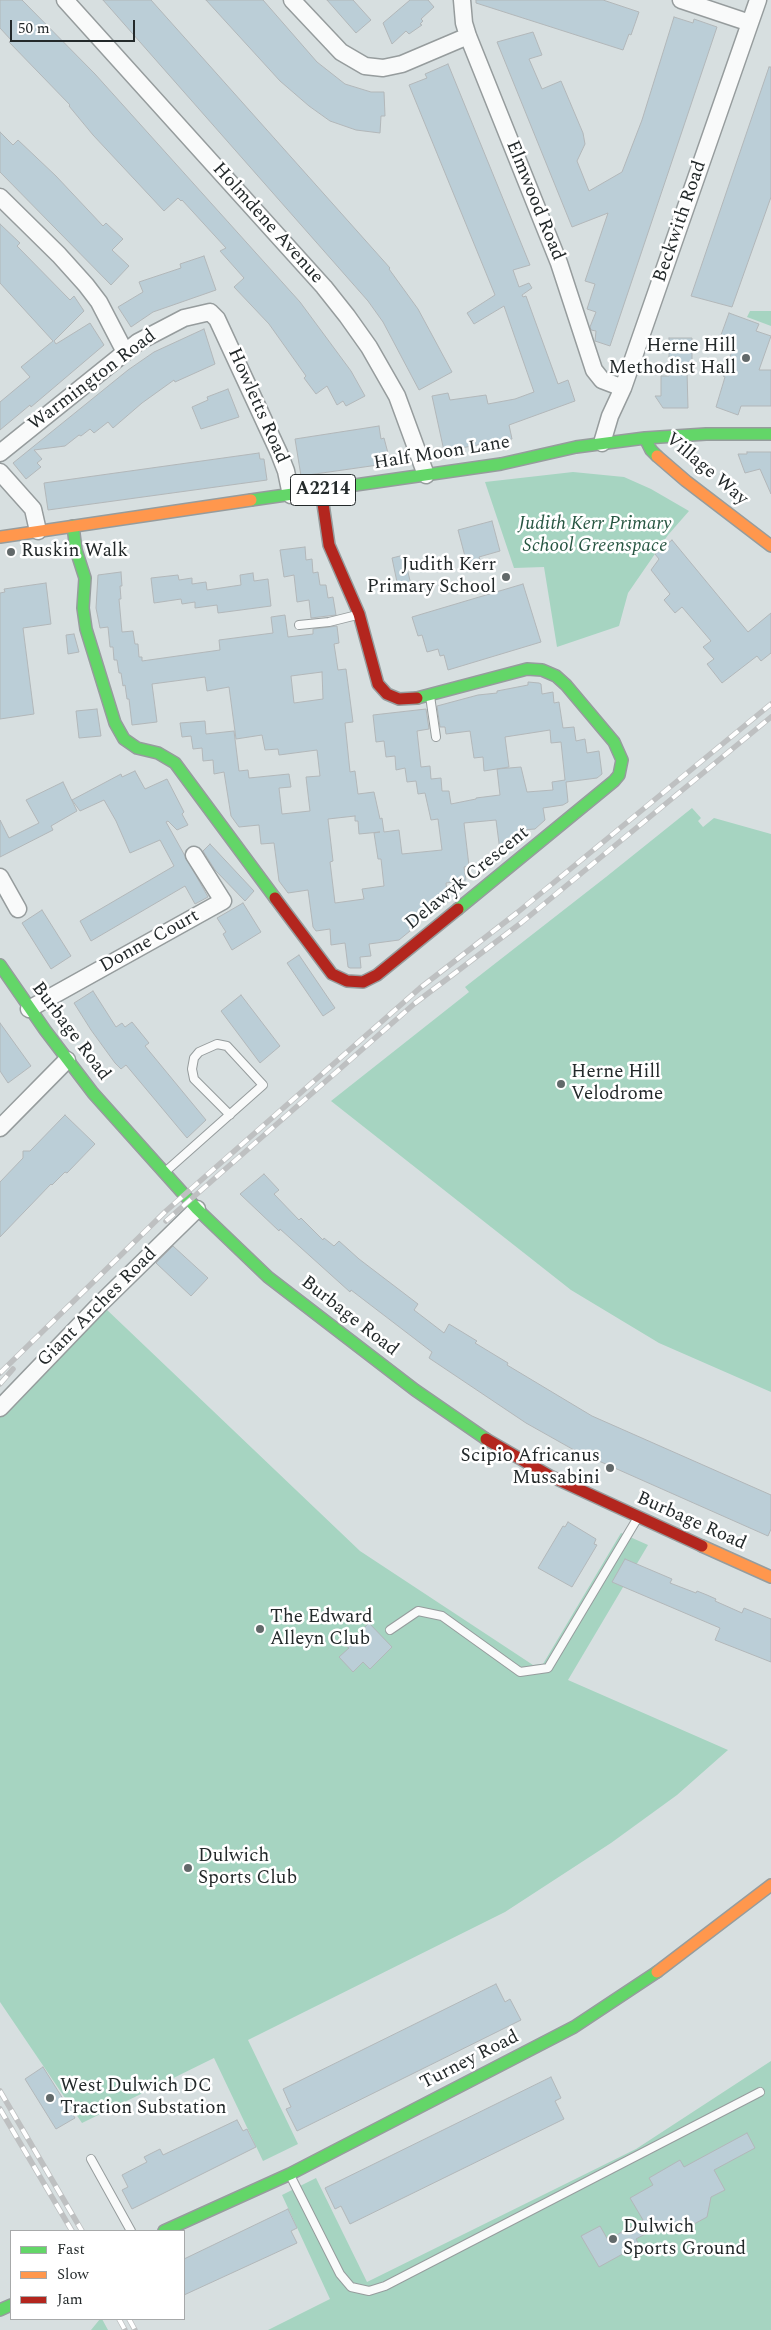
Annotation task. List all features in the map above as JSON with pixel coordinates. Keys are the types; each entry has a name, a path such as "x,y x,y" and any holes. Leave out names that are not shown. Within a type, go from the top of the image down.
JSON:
{"street":[{"name":"Holmdene Avenue","path":"65,0 324,287 352,321 397,396 426,475"},
{"path":"292,0 341,52 365,66 383,68 402,64 468,36"},
{"name":"Elmwood Road","path":"462,0 464,23 468,36 560,263 594,370 602,380 623,388"},
{"path":"681,0 750,23"},
{"name":"Beckwith Road","path":"602,443 610,416 623,388 758,0"},
{"path":"0,197 60,255 86,284 99,302 125,352"},
{"name":"Warmington Road","path":"0,453 125,352 152,333 184,318 210,312 217,319"},
{"name":"Howletts Road","path":"217,319 279,453 286,471 291,495"},
{"name":"Half Moon Lane","path":"0,537 501,464 602,443 706,434 771,434"},
{"name":"Village Way","path":"645,438 652,450 686,481 771,546"},
{"path":"0,472 33,510 38,531"},
{"name":"Delawyk Crescent","path":"73,526 76,550 85,578 83,608 86,629 115,723 124,739 137,748 166,758 181,770 332,974 347,981 363,982 377,975 614,781 622,767 620,752 614,742 566,685 549,672 527,669 413,699 399,699 383,690 375,675 358,614 329,545 321,490"},
{"name":"Donne Court","path":"29,1009 222,901 194,855"},
{"path":"0,877 18,909"},
{"name":"Burbage Road","path":"0,965 29,1009 67,1060 164,1174 197,1209 268,1277 422,1396 484,1438 550,1476 637,1518 769,1573"},
{"path":"0,1128 67,1060"},
{"name":"Giant Arches Road","path":"0,1408 100,1304 197,1209"},
{"name":"Turney Road","path":"166,2230 290,2174 574,2027 642,1982 771,1885"}],"lane":[{"path":"299,625 329,622 358,614"},
{"path":"429,694 436,737"},
{"path":"164,1174 230,1115 263,1085 226,1046 217,1044 200,1052 194,1058 192,1069 194,1079 230,1115"},
{"path":"390,1630 418,1611 442,1616 520,1672 548,1668 637,1518"},
{"path":"290,2174 340,2274 351,2287 369,2291 385,2286 760,2092"},
{"path":"91,2159 130,2230"}],"green space":[{"path":"750,311 771,311 771,326 747,317"},
{"name":"Judith Kerr Primary School Greenspace","path":"573,472 624,477 651,489 689,511 668,535 628,593 619,626 557,647 544,567 514,568 485,482"},
{"name":"Herne Hill Velodrome","path":"692,808 701,818 698,821 703,827 714,818 771,834 771,1392 659,1343 571,1290 331,1101 469,992 465,987"},
{"path":"105,1308 360,1551 533,1665 543,1664 621,1533 648,1545 568,1680 728,1750 677,1795 611,1843 505,1912 248,2040 298,2144 263,2161 214,2058 82,2123 0,2002 0,1417"},
{"name":"Dulwich Sports Ground","path":"771,2061 771,2330 268,2330 330,2299 282,2195 316,2178 367,2282 636,2149"},
{"path":"99,2320 103,2320 108,2330 91,2330"}],"building":[{"path":"0,0 22,0 95,74 300,302 351,371 365,396 346,406 343,401 337,405 327,386 316,394 304,378 306,376 269,324 234,287 244,278 220,251 226,248 182,200 178,198 164,211 93,135 70,105 9,42 11,40 0,28"},
{"path":"103,0 151,0 390,268 418,309 452,372 419,390 383,322 368,301"},
{"path":"206,0 263,0 317,62 345,84 371,92 384,92 385,116 381,116 380,133 356,130 330,121 309,106 280,81"},
{"path":"327,0 353,0 371,20 356,33"},
{"path":"410,0 428,0 434,7 421,19 423,21 420,24 422,25 409,34 406,31 392,44 383,23"},
{"path":"476,0 603,0 639,12 631,35 629,34 623,50 476,3"},
{"path":"674,17 693,23 694,19 717,27 610,346 595,341 596,331 591,330 590,327 596,312 587,309 595,284 585,281 608,213 572,227 497,42 533,32 542,55 529,59 542,89 561,81 583,133 585,144 577,161 589,191 622,172 642,120"},
{"path":"448,64 530,265 513,270 519,287 529,283 532,288 522,295 523,297 526,296 558,384 568,380 575,401 509,425 512,439 444,451 432,396 448,393 450,400 486,395 488,404 515,399 534,392 504,306 474,324 467,313 495,295 409,85 427,78 425,74"},
{"path":"769,67 771,67 771,197 732,307 691,296"},
{"path":"0,132 13,145 18,140 56,176 103,226 106,223 123,239 112,250 129,266 111,285 0,172"},
{"path":"0,224 20,243 17,246 70,300 74,296 84,311 54,341 56,344 90,323 104,345 31,407 30,405 0,430 0,402 30,377 21,367 53,341 0,283"},
{"path":"204,256 216,290 153,312 131,327 118,307 143,292 139,282 181,268 180,264"},
{"name":"Herne Hill Methodist Hall","path":"729,313 759,324 756,331 771,336 759,370 771,370 771,406 741,406 738,415 716,407 725,377 723,376 736,340 721,335"},
{"path":"204,329 215,364 175,382 174,380 142,403 113,428 108,422 94,433 90,429 81,436 79,435 65,446 34,450 42,459 37,463 41,467 26,479 13,463 128,370 154,352"},
{"path":"669,338 692,338 692,367 687,371 688,408 663,408 655,396 661,396 661,376 669,376"},
{"path":"228,389 239,417 201,429 192,407 208,400 207,397"},
{"path":"379,426 381,439 384,438 389,457 385,464 301,476 295,439"},
{"path":"747,452 771,452 771,494 760,469 745,473 738,454 747,454"},
{"path":"259,453 260,459 264,459 267,480 48,510 44,483"},
{"path":"492,521 500,551 479,557 480,560 467,564 458,530"},
{"path":"672,540 748,632 771,613 771,653 761,661 757,656 722,683 707,664 714,659 703,647 711,641 682,607 675,613 664,600 670,594 651,570 659,559 655,554"},
{"path":"305,547 306,560 312,559 313,573 318,572 320,585 326,585 328,598 333,597 336,615 311,618 309,600 297,602 294,575 284,577 280,550"},
{"path":"404,555 411,585 398,587 392,558"},
{"path":"121,572 122,586 120,586 121,599 119,599 122,632 133,631 135,644 138,644 139,657 142,657 142,661 220,650 219,640 273,633 271,617 285,615 288,637 313,634 313,629 337,626 339,643 334,644 338,670 346,669 353,722 345,723 350,772 355,771 358,794 374,792 384,832 399,830 402,854 442,850 438,819 431,820 425,793 418,794 416,781 407,782 405,768 396,770 395,756 386,757 384,741 376,742 373,715 426,709 429,729 417,731 421,767 430,766 431,779 441,778 442,791 449,791 451,804 500,795 497,769 521,767 527,792 553,790 552,782 565,780 561,742 551,743 550,730 505,737 509,767 484,771 483,757 474,758 470,731 446,734 445,727 440,727 437,706 528,685 528,682 539,683 541,684 542,694 553,692 554,703 559,702 563,728 574,727 576,741 585,739 587,753 599,751 602,774 597,778 566,782 568,802 563,805 543,808 545,820 535,829 522,830 522,834 512,835 513,847 509,850 500,851 496,820 464,823 469,866 464,867 466,880 446,883 448,900 434,901 435,910 419,914 420,923 409,925 410,931 399,940 369,944 371,956 360,957 361,968 350,968 348,967 345,943 331,945 330,929 316,931 313,927 308,890 288,893 279,881 274,843 261,844 259,825 239,827 231,816 224,772 214,774 213,760 203,761 202,748 193,749 191,736 182,737 180,723 205,721 206,734 234,731 239,771 248,770 249,778 289,774 291,787 279,788 282,814 310,811 306,777 320,776 317,750 279,755 278,749 265,750 262,735 236,739 229,687 207,691 205,677 152,684 157,722 132,725 129,699 127,699 125,685 123,686 121,673 119,673 117,660 114,660 113,647 110,647 108,627 100,628 96,608 98,575","holes":["322,672 323,699 294,703 291,676","355,816 355,821 358,821 359,834 380,832 374,833 378,859 381,859 384,886 362,889 364,899 335,903 330,862 333,861 328,819"]},
{"path":"253,573 254,581 268,579 271,606 218,613 217,605 195,608 195,602 182,604 181,599 154,603 151,578 178,575 179,580 192,578 192,584 206,582 207,590 241,585 240,575"},
{"path":"46,583 51,624 23,628 34,714 0,719 0,593 5,592 4,589"},
{"path":"523,584 541,642 448,670 444,655 440,656 438,649 427,652 422,635 418,636 412,617"},
{"path":"74,634 79,652 68,654 66,635"},
{"path":"97,709 101,736 79,738 76,711"},
{"path":"135,771 145,789 167,779 184,812 182,814 188,825 177,830 168,821 166,822 208,897 195,904 185,886 91,941 80,921 174,866 160,840 130,853 116,821 104,800 80,811 72,800 121,774 122,777"},
{"path":"63,782 77,811 51,826 53,830 0,857 0,820 9,838 39,823 26,800"},
{"path":"210,844 254,891 245,901 215,870 203,851"},
{"path":"243,903 261,932 232,950 223,934 226,932 217,918"},
{"path":"42,910 71,956 51,969 22,923"},
{"path":"299,955 335,1008 323,1016 287,963"},
{"path":"93,991 116,1027 122,1023 125,1027 132,1022 149,1043 145,1046 206,1120 187,1138 126,1065 121,1069 115,1063 91,1030 74,1003"},
{"path":"241,995 280,1046 260,1063 221,1011"},
{"path":"0,1023 31,1066 8,1083 0,1071"},
{"path":"65,1115 95,1144 67,1173 65,1172 51,1184 0,1237 0,1182 23,1158 23,1151 30,1151"},
{"path":"264,1174 279,1190 274,1194 299,1220 301,1218 323,1240 324,1238 334,1246 339,1241 359,1259 418,1304 414,1310 444,1333 449,1324 477,1341 475,1343 508,1363 507,1365 592,1416 771,1495 771,1529 768,1536 574,1450 526,1423 429,1358 432,1352 351,1290 350,1292 280,1229 279,1231 240,1194"},
{"path":"173,1246 208,1278 191,1296 156,1263"},
{"path":"568,1522 596,1539 594,1544 597,1545 572,1587 538,1568 563,1526 565,1527"},
{"path":"625,1559 672,1579 670,1583 707,1595 716,1599 715,1601 742,1613 744,1608 771,1619 771,1662 715,1640 720,1628 612,1582"},
{"path":"369,1623 392,1647 370,1669 363,1662 353,1672 339,1657 349,1648 346,1646"},
{"path":"496,1984 505,2002 510,1999 521,2020 297,2131 286,2109 291,2107 283,2089"},
{"name":"West Dulwich DC Traction Substation","path":"43,2067 75,2118 56,2129 25,2079"},
{"path":"551,2077 561,2098 555,2101 564,2119 350,2224 341,2206 335,2209 325,2188"},
{"path":"237,2120 243,2131 247,2129 256,2147 132,2209 122,2190 128,2187 122,2175 147,2162 144,2157 160,2149 163,2155"},
{"path":"747,2133 755,2148 714,2170 725,2190 711,2197 707,2217 683,2230 665,2223 636,2239 639,2245 599,2267 581,2236 600,2226 608,2240 643,2220 630,2198 653,2185 649,2178 680,2160 684,2167"},
{"path":"288,2209 297,2228 291,2231 297,2243 185,2295 185,2259"}],"railway":[{"path":"0,1373 166,1211 420,988 518,912 771,704"},
{"path":"166,1221 414,1004 521,923 771,717"},
{"path":"0,1384 13,1369"},
{"path":"0,2091 81,2230"},
{"path":"0,2109 71,2230"},
{"path":"120,2320 125,2330"},
{"path":"130,2320 135,2330"}],"traffic: fast":[{"path":"645,438 706,434 771,434"},
{"path":"251,500 501,464 576,447 645,438 651,450 657,456"},
{"path":"73,526 76,550 85,578 83,608 86,629 115,723 124,739 137,748 158,753 175,763 275,898"},
{"path":"417,698 527,669 542,670 556,676 566,685 614,742 622,760 619,775 614,781 458,909"},
{"path":"0,965 45,1030 93,1093 197,1209 268,1277 415,1390 486,1439"},
{"path":"166,2230 290,2174 574,2027 657,1972"},
{"path":"0,2310 10,2305"}],"traffic: slow":[{"path":"657,456 686,481 771,546"},
{"path":"0,537 251,500"},
{"path":"702,1546 771,1577"},
{"path":"657,1972 771,1885"}],"traffic: jam":[{"path":"321,490 329,545 359,614 378,684 387,694 399,699 417,698"},
{"path":"275,898 332,974 347,981 363,982 377,975 458,909"},
{"path":"486,1439 550,1476 702,1546"}],"place":[{"name":"Herne Hill Methodist Hall","path":"746,358"},
{"name":"Ruskin Walk","path":"11,552"},
{"name":"Judith Kerr Primary School","path":"506,577"},
{"name":"Herne Hill Velodrome","path":"561,1084"},
{"name":"Scipio Africanus Mussabini","path":"610,1468"},
{"name":"The Edward Alleyn Club","path":"260,1629"},
{"name":"Dulwich Sports Club","path":"188,1868"},
{"name":"West Dulwich DC Traction Substation","path":"50,2098"},
{"name":"Dulwich Sports Ground","path":"613,2239"}]}
